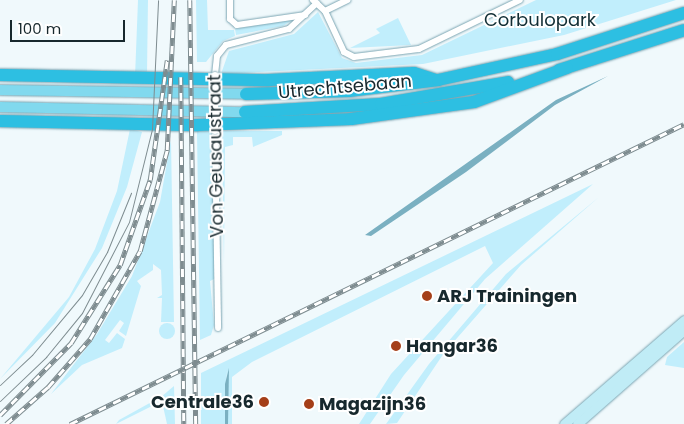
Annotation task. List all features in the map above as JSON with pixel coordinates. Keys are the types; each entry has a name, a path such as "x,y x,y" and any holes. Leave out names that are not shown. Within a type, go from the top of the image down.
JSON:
{"highway":[{"name":"Utrechtsebaan","path":"246,94 349,91 438,80 557,54 684,14"},
{"name":"Utrechtsebaan","path":"245,112 416,99 567,68 684,30"},
{"path":"2,123 216,125 351,119 474,102 567,68"},
{"path":"0,75 269,80 414,73 438,80"}],"main road":[{"name":"Utrechtsebaan","path":"0,90 246,94"},
{"name":"Utrechtsebaan","path":"0,107 245,112"},
{"path":"564,424 684,320"},
{"path":"577,424 684,330"}],"street":[{"path":"230,0 230,19 236,25 306,15"},
{"path":"325,11 348,0"},
{"path":"315,2 325,11 344,52 354,57 420,50 520,0"},
{"name":"Von Geusaustraat","path":"218,328 215,131 217,56 226,45 288,29 306,15 315,2"}],"green space":[{"path":"138,0 148,0 147,73 135,77"},
{"path":"196,0 207,0 208,30 234,30 235,36 223,41 206,62 197,62"},
{"name":"Corbulopark","path":"536,0 676,0 564,35 423,64 221,74 229,51 294,34 318,12 342,58 356,63 422,55"},
{"path":"398,18 411,45 350,48 380,33 376,29"},
{"path":"294,19 283,26 236,35 235,29"},
{"path":"130,129 142,132 127,187 102,248 55,323 0,379 69,297 95,249 117,191"},
{"path":"197,131 211,131 214,222 214,279 210,281 214,325 211,335 200,340"},
{"path":"222,131 282,131 282,135 253,147 252,137 233,137 233,145 225,147 224,265"},
{"path":"171,140 174,322 161,322 162,298 157,298 162,295 161,270 153,264 153,270 137,281 141,286 126,336 119,331 124,323 120,320 105,340 109,343 117,333 125,339 122,348 82,365 51,394 97,334 132,276 160,202"},
{"path":"593,184 485,279 404,375 370,424 359,424 391,374 493,263 485,246 252,362 232,377 232,424 228,424 227,370 225,424 201,424 201,373"},
{"path":"599,197 521,265 444,353 397,423 386,424 429,364 506,274"},
{"path":"167,323 175,331 167,339 159,331"},
{"path":"684,342 684,368 665,365 667,357"},
{"path":"174,386 175,424 167,424 161,397"},
{"path":"157,399 156,404 116,424 119,420"}],"shaded area":[{"path":"608,76 555,105 466,172 371,236 365,235 556,100"},
{"path":"229,368 228,424 225,424 225,384"}],"tram line":[{"path":"0,401 46,357 82,313 129,222 152,129 158,0"},
{"path":"0,385 32,355 82,295 107,252 131,193"}],"railway":[{"path":"6,424 48,387 90,339 140,251 167,150 174,0"},
{"path":"190,0 196,424"},
{"path":"0,415 71,343 120,265 150,180 167,60"},
{"path":"181,77 184,424"},
{"path":"70,424 684,124"}],"place":[{"name":"ARJ Trainingen","path":"427,296"},
{"name":"Hangar36","path":"396,346"},
{"name":"Centrale36","path":"264,402"},
{"name":"Magazijn36","path":"309,404"}]}
